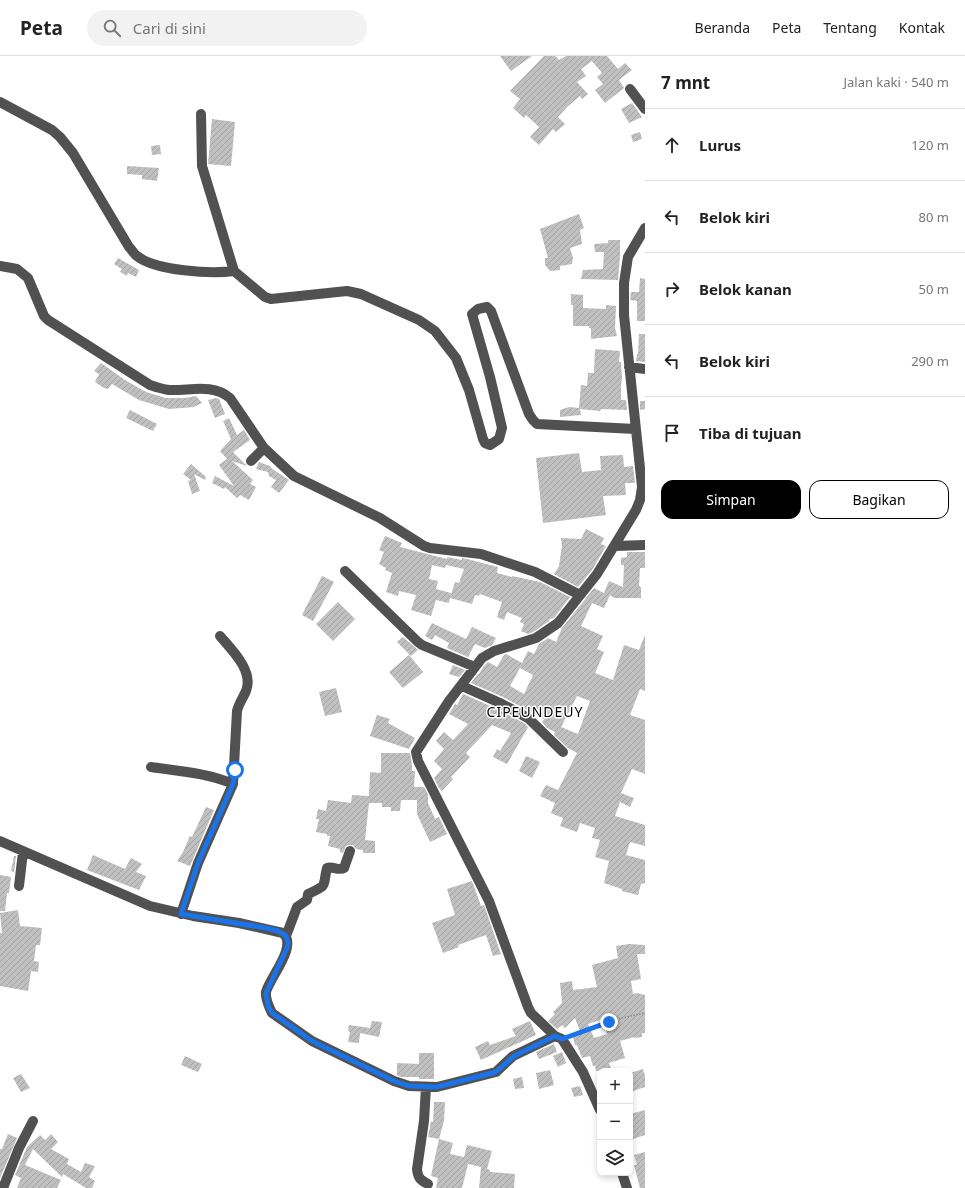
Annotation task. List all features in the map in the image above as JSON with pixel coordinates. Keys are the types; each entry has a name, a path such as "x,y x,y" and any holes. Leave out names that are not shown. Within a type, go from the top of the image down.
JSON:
{"street":[{"path":"630,89 645,110"},
{"path":"0,102 52,130 60,137 73,154 129,247 138,257 156,265 188,270 221,273 234,271"},
{"path":"201,114 202,166 234,271 268,298 347,291 361,294 419,320 435,331 456,358 469,390 482,439 485,443 490,445 499,439 502,428 490,377 472,314 478,309 487,307 491,311 529,414 537,424 635,429"},
{"path":"597,1104 583,1072 559,1038 531,1013 489,901 418,761 416,752 449,701 486,654 536,638 558,623 597,574 636,510 640,500 642,487 624,315 624,283 628,257 645,228"},
{"path":"0,266 17,269 28,278 44,316 48,320 150,385 168,390 213,389 223,392 230,398 264,448 294,476 380,518 424,546 487,556 535,572 580,595"},
{"path":"629,367 645,369"},
{"path":"251,461 264,448"},
{"path":"615,546 645,545"},
{"path":"345,570 418,642 475,668"},
{"path":"181,914 198,863 233,784 237,710 238,704 246,690 248,679 241,662 220,636"},
{"path":"462,686 500,702 528,718 563,752"},
{"path":"151,767 205,775 233,784"},
{"path":"0,841 150,906 181,914 266,928 278,931 286,936"},
{"path":"350,851 344,868 341,870 331,867 327,868 324,885 322,888 308,894 307,900 297,907 286,936 288,943 287,948 266,993 268,1006 272,1013 312,1041 394,1081 409,1086 437,1087 496,1072 514,1056 559,1038"},
{"path":"19,886 23,852"},
{"path":"426,1087 424,1121 417,1176 420,1180 428,1184"},
{"path":"3,1188 19,1148 33,1121"},
{"path":"623,1176 627,1188"}],"path":[{"path":"559,1038 618,1019 645,1013"}],"building":[{"path":"500,56 532,56 511,71"},
{"path":"544,56 555,56 559,60 566,56 607,56 618,69 625,63 632,70 619,80 624,88 605,103 595,90 603,84 597,77 602,73 592,61 581,69 586,76 577,82 588,94 582,99 580,96 567,107 558,117 565,124 556,132 553,129 539,145 530,137 539,127 526,115 524,118 513,108 520,99 510,91"},
{"path":"632,103 642,117 629,123 621,109"},
{"path":"212,119 235,122 231,166 208,164"},
{"path":"640,132 642,139 633,142 631,135"},
{"path":"160,145 161,154 152,155 151,146"},
{"path":"127,166 159,168 157,181 142,179 142,175 127,174"},
{"path":"579,214 584,228 580,230 582,244 570,248 573,258 572,264 560,266 560,270 550,271 545,265 545,258 548,258 540,229"},
{"path":"608,240 620,240 618,280 581,279 583,270 603,269 604,252 595,252 594,244 608,243"},
{"path":"118,258 139,270 136,277 128,273 127,276 120,272 122,269 114,264"},
{"path":"640,278 645,279 645,321 637,321 637,301 630,300 631,292 639,292"},
{"path":"571,294 583,295 583,308 606,309 606,305 616,306 615,328 617,336 591,339 591,328 589,328 589,326 573,326 573,305 571,305"},
{"path":"639,334 645,334 645,362 636,361 638,354"},
{"path":"595,349 620,351 619,362 621,362 622,378 621,400 626,400 627,410 601,409 600,411 580,409 581,415 560,417 560,410 569,407 579,408 581,385 587,386 588,373 594,373"},
{"path":"101,363 125,380 146,392 166,398 185,398 196,396 202,403 194,407 169,409 139,400 112,384 108,389 104,388 95,382 99,374 94,371"},
{"path":"216,398 219,399 225,414 215,418 208,400"},
{"path":"640,401 645,401 645,409 640,410"},
{"path":"130,410 157,424 153,431 126,418"},
{"path":"229,418 237,435 244,430 250,440 233,452 247,466 232,461 253,480 250,484 256,487 249,500 240,495 237,498 225,487 224,489 212,483 215,476 234,486 219,465 227,459 220,451 231,439 223,421"},
{"path":"579,453 582,472 601,470 600,456 623,455 624,467 633,466 635,483 625,483 626,495 603,496 606,515 543,523 536,458"},
{"path":"259,462 270,466 289,480 279,493 271,487 276,480 269,476 268,472 256,469"},
{"path":"191,464 206,477 205,480 194,474 200,491 192,494 188,481 191,480 183,474"},
{"path":"586,529 604,538 601,544 606,546 592,570 578,587 554,574 559,566 562,546 561,538 581,539"},
{"path":"385,536 402,543 400,547 447,559 447,557 462,560 462,558 498,567 497,573 540,582 570,597 554,618 550,619 528,634 521,631 524,624 520,622 522,618 507,612 504,620 497,617 502,602 480,594 479,596 475,595 472,604 450,598 449,603 436,600 431,616 411,610 416,595 399,591 398,596 386,592 392,573 385,570 386,568 379,564 384,552 379,550","holes":["432,565 445,568 446,565 464,569 459,583 455,582 450,598 451,593 436,589 438,581 429,579"]},
{"path":"627,552 645,552 645,568 640,568 639,586 641,587 641,598 614,598 610,595 604,608 592,603 581,626 603,636 597,649 604,652 595,673 613,680 624,645 639,650 645,635 645,691 640,689 630,715 645,720 645,774 632,769 621,793 634,798 630,807 620,802 615,816 645,825 645,846 630,842 626,855 645,860 645,883 641,884 638,895 622,891 622,889 604,883 609,861 595,857 600,840 592,838 595,828 580,823 577,832 560,826 563,818 551,813 555,803 540,796 546,785 558,790 577,753 568,748 554,735 555,732 547,728 542,722 544,719 503,697 471,683 488,662 497,667 506,654 522,663 528,651 534,654 539,644 548,638 556,642 562,628 594,588 604,593 609,581 623,587 624,565 621,565 621,558 627,557","holes":["520,668 533,675 524,694 510,686","577,696 590,701 578,734 561,727"]},
{"path":"322,576 334,582 313,621 302,615"},
{"path":"338,602 355,619 333,641 316,624"},
{"path":"432,623 466,639 472,627 496,638 492,645 485,648 475,644 468,657 447,648 449,643 435,635 432,640 425,636"},
{"path":"403,637 418,650 411,656 397,642"},
{"path":"409,655 423,672 403,688 389,672"},
{"path":"453,665 465,670 459,677 449,674"},
{"path":"336,688 342,712 325,716 319,692"},
{"path":"463,694 497,709 524,723 528,727 507,764 493,757 497,749 500,751 511,733 492,725 466,753 470,757 451,777 453,779 442,791 434,778 442,769 434,761 444,749 436,741 444,732 453,740 468,724 449,714 455,704 457,705"},
{"path":"377,715 390,719 388,723 415,738 409,749 370,736"},
{"path":"381,753 410,753 412,771 415,771 414,787 424,787 428,794 428,803 435,819 439,817 447,834 430,842 417,814 417,800 401,800 400,811 391,811 391,807 382,807 382,803 369,803 365,840 375,841 375,853 363,853 363,850 356,849 353,845 346,846 343,853 340,852 340,849 328,846 330,836 316,832 319,819 316,819 318,809 326,811 328,800 351,803 352,795 369,796 370,772 381,773"},
{"path":"526,756 540,762 532,778 519,771"},
{"path":"206,807 214,810 190,866 177,861 190,836 192,837"},
{"path":"93,855 125,869 131,858 142,864 136,872 146,876 139,890 87,870"},
{"path":"14,856 16,856 14,872 11,871"},
{"path":"0,875 11,877 5,911 0,911"},
{"path":"472,881 481,906 484,905 501,954 493,956 486,935 458,945 459,947 443,953 432,923 455,915 447,889"},
{"path":"18,910 20,926 42,928 40,945 36,945 34,961 39,962 38,972 31,971 28,991 0,986 0,933 2,933 0,913"},
{"path":"629,944 645,945 645,954 637,954 641,979 631,981 633,994 637,993 645,995 645,1033 642,1033 642,1037 634,1037 620,1041 625,1058 609,1063 611,1068 597,1068 596,1071 590,1056 582,1058 577,1045 575,1045 573,1037 581,1034 575,1018 565,1028 562,1025 557,1029 548,1021 555,1014 553,1012 562,1003 560,983 572,981 573,990 597,987 592,965 618,958 616,946","holes":["603,1019 607,1034 594,1038 588,1024"]},
{"path":"372,1021 382,1022 379,1037 360,1033 359,1043 348,1042 350,1032 348,1031 349,1025 370,1028"},
{"path":"530,1021 536,1035 481,1060 475,1047 488,1041 490,1045 516,1036 512,1029"},
{"path":"554,1044 557,1052 539,1059 536,1052"},
{"path":"562,1052 566,1063 558,1067 553,1056"},
{"path":"419,1053 434,1053 434,1079 419,1079 419,1077 401,1077 397,1075 397,1063 419,1064"},
{"path":"185,1056 202,1064 198,1072 181,1065"},
{"path":"643,1069 645,1076 645,1087 633,1091 633,1072"},
{"path":"550,1070 554,1085 539,1089 536,1073"},
{"path":"21,1074 30,1088 21,1092 13,1078"},
{"path":"522,1077 524,1088 515,1089 513,1079"},
{"path":"580,1086 583,1095 574,1097 571,1088"},
{"path":"434,1102 445,1102 444,1121 439,1139 428,1137 431,1121 433,1122"},
{"path":"645,1110 645,1135 633,1139 633,1113"},
{"path":"8,1134 17,1138 0,1178 0,1149 2,1149"},
{"path":"51,1134 58,1142 51,1149 69,1159 67,1164 81,1172 85,1163 95,1166 89,1177 95,1181 92,1188 86,1188 63,1174 62,1177 33,1149 25,1165 61,1180 57,1188 17,1188 21,1178 15,1175 27,1147 40,1135 45,1140"},
{"path":"439,1139 453,1143 450,1154 464,1157 467,1145 492,1151 487,1169 490,1170 490,1172 515,1174 514,1188 479,1188 481,1167 468,1164 462,1188 436,1188 438,1178 431,1176"},
{"path":"645,1152 645,1188 640,1188 634,1165 637,1165 634,1155"}],"district":[{"name":"CIPEUNDEUY","path":"535,712"}],"route":[{"path":"235,770 233,784 198,863 181,914 266,928 283,933 287,939 287,948 266,993 268,1006 272,1013 312,1041 402,1084 409,1086 437,1087 496,1072 514,1056 555,1036 562,1039 609,1022"}]}
